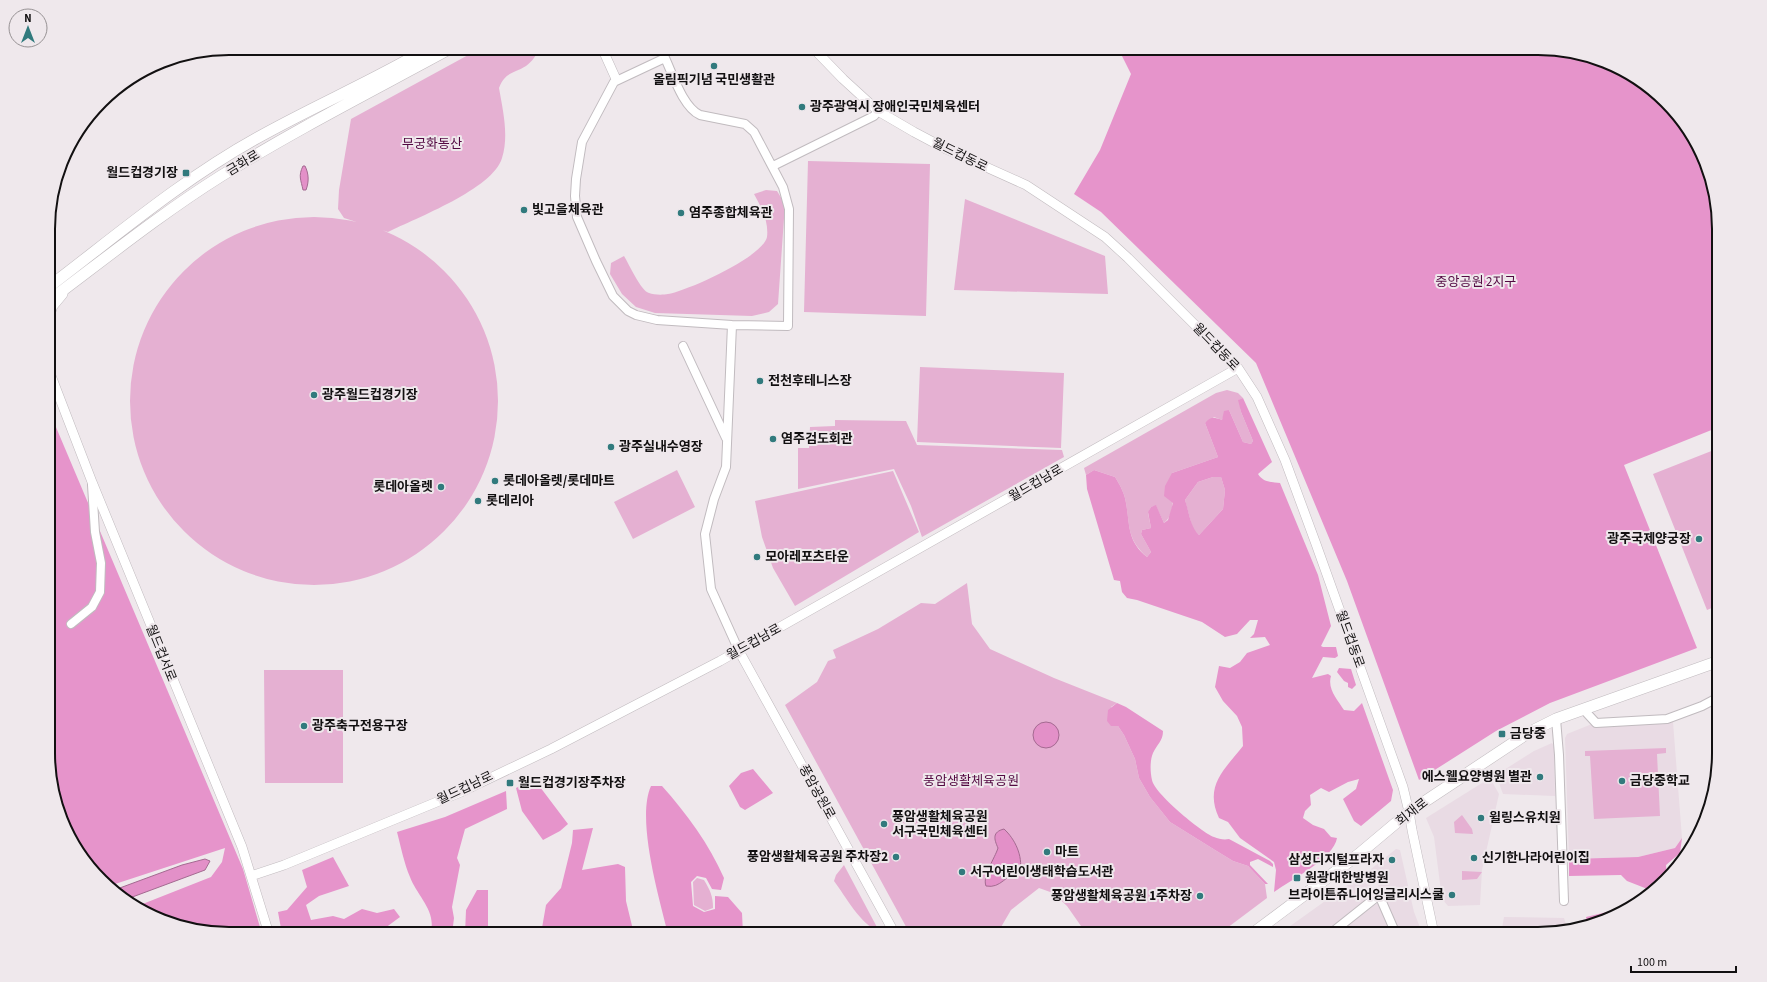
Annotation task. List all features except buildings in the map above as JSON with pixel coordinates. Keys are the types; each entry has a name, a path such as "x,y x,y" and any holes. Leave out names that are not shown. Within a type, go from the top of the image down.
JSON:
{"main road":[{"name":"금화로","path":"55,282 203,171 256,138 390,71 417,55"},
{"name":"금화로","path":"55,296 170,211 220,177 264,150 438,55"},
{"name":"회재로","path":"1261,927 1360,854 1410,812 1528,733 1556,719 1712,664"}],"street":[{"path":"605,55 616,80"},
{"name":"월드컵동로","path":"820,55 878,111 914,132 1026,186 1105,237 1238,368 1257,397 1285,460 1390,750 1410,812 1412,830 1433,927"},
{"path":"665,58 685,101 694,112 700,115 745,124 754,132 772,166 783,187 789,209 788,326 732,325 657,320 636,315 628,311 613,296 597,264 577,217 575,196 582,142 616,80 665,58"},
{"path":"772,166 868,119 878,111"},
{"path":"55,304 70,285"},
{"path":"732,325 727,438 728,454 726,468 712,505 705,534 711,589 739,651"},
{"path":"683,346 727,438"},
{"name":"월드컵남로","path":"251,876 461,792 551,748 739,651 1238,368"},
{"name":"월드컵서로","path":"55,386 92,482 242,847 266,927"},
{"path":"71,624 92,607 100,592 101,563 95,532 92,482"},
{"name":"풍암공원로","path":"739,651 891,927"},
{"path":"1584,710 1596,723 1668,719 1712,701"},
{"path":"1556,719 1559,755 1564,901"},
{"path":"1339,927 1379,895 1393,927"}],"shaded area":[{"path":"303,166 305,166 308,175 306,190 303,190 300,178"},
{"path":"1046,722 1055,726 1059,735 1055,744 1046,748 1037,744 1033,735 1037,726"},
{"name":"금당중학교","path":"1673,722 1682,838 1675,848 1638,857 1569,859 1565,738 1567,734 1592,724 1593,727"},
{"path":"1552,743 1554,746 1555,796 1503,794 1496,775 1534,751"},
{"path":"1490,778 1499,794 1482,870 1480,905 1448,906 1442,899 1434,837 1426,818"},
{"path":"1004,829 1012,838 1017,848 1021,865 1020,871 996,885 986,886 985,882 987,872 998,848 995,836 997,832"},
{"path":"1396,849 1400,850 1414,912 1420,927 1396,927 1371,869"},
{"path":"205,859 210,861 205,870 132,897 119,888 182,865"},
{"path":"1363,874 1375,894 1332,927 1289,927"},
{"path":"1378,904 1389,927 1345,927"},
{"path":"1504,917 1564,918 1566,925 1549,927 1502,927"}],"green space":[{"name":"무궁화동산","path":"468,55 536,55 526,66 507,76 499,88 505,123 505,141 502,158 496,170 484,181 452,201 388,232 344,218 338,209 339,190 351,119"},
{"name":"중앙공원 2지구","path":"1120,55 1560,56 1594,64 1625,78 1653,98 1669,114 1689,142 1699,163 1709,195 1711,207 1712,430 1624,465 1697,648 1550,703 1496,731 1419,780 1347,581 1256,363 1101,212 1074,194 1100,150 1131,74"},
{"path":"808,161 930,164 926,316 804,312"},
{"path":"766,190 777,191 785,204 778,304 769,312 752,316 655,313 636,307 622,294 610,274 611,263 624,256 642,288 651,294 661,295 678,292 707,280 753,254 762,245 767,237 767,225 764,214 754,194"},
{"path":"965,199 1105,256 1108,294 954,290"},
{"name":"광주월드컵경기장","path":"314,217 350,221 384,231 416,248 444,271 467,299 484,331 494,365 498,401 494,437 484,471 467,503 444,531 416,554 384,571 350,581 314,585 278,581 244,571 212,554 184,531 161,503 144,471 134,437 130,401 134,365 144,331 161,299 184,271 212,248 244,231 278,221"},
{"path":"920,367 1064,373 1061,448 917,442"},
{"path":"1227,390 1238,393 1243,398 1239,400 1241,412 1253,441 1251,444 1243,442 1229,410 1224,415 1222,420 1214,417 1205,423 1218,457 1172,473 1173,500 1171,513 1168,519 1164,523 1156,506 1151,507 1148,513 1151,528 1142,530 1141,534 1151,552 1147,557 1136,544 1130,532 1125,496 1115,477 1094,470 1086,475 1084,468 1216,393"},
{"path":"1243,398 1272,462 1258,474 1265,480 1280,483 1318,575 1331,626 1321,646 1336,647 1338,656 1335,658 1323,657 1312,678 1328,674 1331,676 1330,685 1344,710 1354,711 1362,703 1393,790 1391,801 1361,826 1354,821 1343,799 1356,789 1359,779 1348,782 1329,792 1321,788 1310,795 1311,805 1305,811 1303,818 1313,825 1324,829 1331,837 1337,838 1334,846 1320,861 1274,892 1276,870 1274,862 1240,838 1228,822 1219,818 1215,807 1214,797 1218,779 1243,746 1242,727 1237,716 1223,701 1215,687 1219,666 1230,668 1240,662 1247,653 1270,645 1265,637 1250,638 1254,634 1258,620 1250,620 1237,634 1225,637 1202,622 1127,598 1122,592 1120,581 1114,580 1087,489 1086,475 1094,470 1115,477 1125,496 1130,532 1136,545 1147,557 1151,552 1141,534 1142,530 1151,528 1148,512 1151,507 1156,505 1164,523 1168,520 1173,503 1164,496 1165,486 1172,473 1218,457 1205,423 1209,419 1213,418 1222,420 1224,411 1229,410 1243,442 1251,444 1253,441 1241,412 1238,400","holes":["1213,477 1221,477 1225,490 1223,509 1199,535 1194,528 1185,500 1198,482"]},
{"path":"835,420 906,421 917,445 1062,450 1064,457 922,537 911,506 894,469 798,489 798,448 809,448 810,427 835,426"},
{"path":"55,425 243,869 260,927 218,927 195,924 173,918 142,904 211,877 222,862 225,848 114,884 91,859 78,840 68,819 58,787 55,764"},
{"name":"광주국제양궁장","path":"1712,451 1712,608 1707,610 1653,474"},
{"path":"677,470 695,507 633,539 614,502"},
{"path":"893,471 919,532 795,606 773,568 762,537 755,501"},
{"path":"1213,477 1221,477 1225,490 1223,509 1199,535 1193,530 1185,500 1198,482"},
{"name":"풍암생활체육공원","path":"967,583 972,624 990,649 1054,678 1117,703 1111,707 1118,726 1124,735 1135,759 1139,778 1150,797 1170,822 1233,861 1248,866 1265,884 1267,898 1228,927 1083,927 1067,906 1053,893 1039,888 1011,910 1001,927 906,927 785,705 817,682 828,661 836,658 833,650 878,629 921,603 935,604"},
{"path":"1339,668 1351,669 1356,685 1352,689 1348,687 1348,683 1344,681 1337,672"},
{"name":"광주축구전용구장","path":"264,670 343,670 343,783 265,783"},
{"path":"1117,703 1126,707 1163,731 1161,740 1151,759 1152,780 1161,794 1179,812 1208,834 1220,839 1229,839 1270,861 1273,864 1273,867 1258,859 1250,862 1250,865 1268,884 1265,884 1248,866 1233,861 1170,822 1150,797 1139,778 1135,759 1124,735 1118,726 1111,726 1107,721 1108,710"},
{"path":"1666,748 1666,753 1657,754 1660,816 1594,819 1590,756 1585,756 1585,751"},
{"path":"753,769 773,793 745,810 740,807 729,786 741,773"},
{"path":"534,779 568,824 560,831 543,840 522,811 516,788"},
{"path":"651,786 662,786 697,830 712,853 724,878 721,890 712,889 706,878 697,876 691,882 693,906 704,912 715,909 715,896 728,897 742,913 743,927 666,927 650,858 647,838 647,800"},
{"path":"506,791 507,809 465,829 457,858 460,865 452,907 454,918 453,927 432,927 429,911 413,884 404,861 397,832 445,817"},
{"path":"1462,815 1472,829 1473,834 1455,833 1454,822"},
{"path":"593,828 582,870 618,864 625,867 626,901 632,927 542,927 546,905 561,888 572,843 573,830"},
{"path":"1682,838 1680,853 1666,865 1666,871 1647,889 1627,881 1621,875 1569,876 1569,859 1638,857 1675,848"},
{"path":"333,857 349,886 319,896 306,905 311,920 333,916 344,919 362,909 377,913 394,909 400,917 386,927 281,927 278,912 287,910 307,887 302,870"},
{"path":"844,865 877,927 872,927 860,917 834,881 836,875"},
{"path":"1462,871 1482,872 1477,879 1462,880"},
{"path":"697,878 704,880 708,887 712,897 713,908 705,911 694,905 693,882"},
{"path":"477,890 488,890 488,927 465,927 466,910"},
{"path":"1625,904 1604,914 1587,920 1586,917 1607,912"}],"place":[{"name":"올림픽기념 국민생활관","path":"714,66"},
{"name":"광주광역시 장애인국민체육센터","path":"802,107"},
{"name":"월드컵경기장","path":"186,173"},
{"name":"빛고을체육관","path":"524,210"},
{"name":"염주종합체육관","path":"681,213"},
{"name":"전천후테니스장","path":"760,381"},
{"name":"광주월드컵경기장","path":"314,395"},
{"name":"염주검도회관","path":"773,439"},
{"name":"광주실내수영장","path":"611,447"},
{"name":"롯데아올렛/롯데마트","path":"495,481"},
{"name":"롯데아올렛","path":"441,487"},
{"name":"롯데리아","path":"478,501"},
{"name":"광주국제양궁장","path":"1699,539"},
{"name":"모아레포츠타운","path":"757,557"},
{"name":"광주축구전용구장","path":"304,726"},
{"name":"금당중","path":"1502,734"},
{"name":"에스웰요양병원 별관","path":"1540,777"},
{"name":"금당중학교","path":"1622,781"},
{"name":"월드컵경기장주차장","path":"510,783"},
{"name":"윌링스유치원","path":"1481,818"},
{"name":"풍암생활체육공원 서구국민체육센터","path":"884,824"},
{"name":"마트","path":"1047,852"},
{"name":"풍암생활체육공원 주차장2","path":"896,857"},
{"name":"신기한나라어린이집","path":"1474,858"},
{"name":"삼성디지털프라자","path":"1392,860"},
{"name":"서구어린이생태학습도서관","path":"962,872"},
{"name":"원광대한방병원","path":"1297,878"},
{"name":"브라이튼쥬니어잉글리시스쿨","path":"1452,895"},
{"name":"풍암생활체육공원 1주차장","path":"1200,896"}]}
